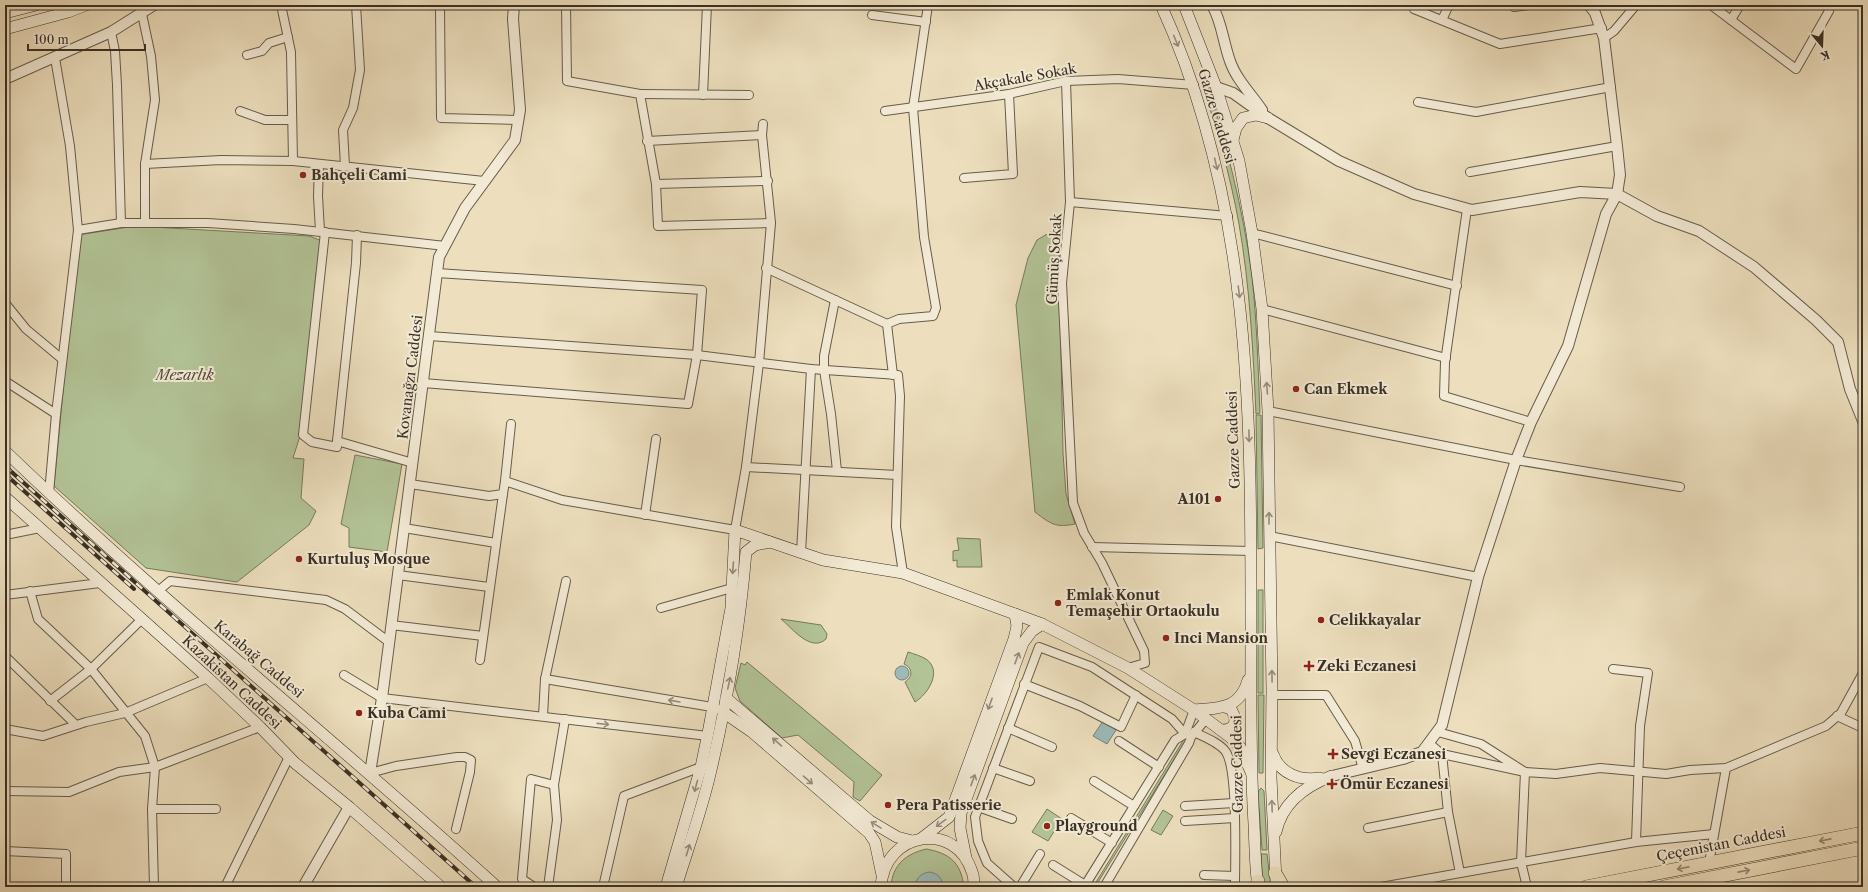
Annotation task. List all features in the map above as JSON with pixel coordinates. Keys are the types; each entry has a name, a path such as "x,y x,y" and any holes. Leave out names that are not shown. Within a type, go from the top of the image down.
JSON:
{"main road":[{"path":"5,8 15,5"},
{"path":"5,13 36,5"},
{"path":"5,23 75,5"},
{"path":"5,29 68,12 86,5"},
{"name":"Gazze Caddesi","path":"1161,5 1194,86 1214,156 1228,216 1241,308 1249,408 1251,551 1251,772 1258,885"},
{"name":"Gazze Caddesi","path":"1184,5 1216,86 1233,140 1252,233 1262,309 1268,411 1272,695 1271,748 1275,873 1278,887"},
{"path":"1233,140 1236,128 1243,118 1256,115 1268,118"},
{"name":"Karabağ Caddesi","path":"5,451 49,493 158,591 370,773 497,887"},
{"name":"Kazakistan Caddesi","path":"5,497 208,678 260,727 289,757 441,887"},
{"path":"666,887 701,768 708,736 731,608 735,530 823,560 903,573 1042,624 1128,668 1194,710 1221,730 1240,748 1251,772"},
{"path":"734,550 746,552 755,545 771,542"},
{"path":"676,887 711,772 742,607 746,552"},
{"path":"882,875 888,860 898,849 917,840 949,817 1014,639 1016,626 1015,614"},
{"path":"974,887 972,872 966,858 960,828 961,813 1023,643 1032,631 1042,624"},
{"path":"1225,707 1237,700 1245,691 1251,654"},
{"path":"726,698 870,822 897,837 917,840 942,841 955,848 966,858"},
{"path":"1194,710 1225,707 1231,709 1236,718 1235,722 1230,728 1221,730"},
{"path":"723,712 752,732 869,833 875,842 882,875 881,887"},
{"path":"1271,748 1279,766 1300,779 1309,780 1332,776"},
{"path":"1274,843 1278,821 1292,800 1300,792 1319,781 1332,776"},
{"name":"Çeçenistan Caddesi","path":"1586,887 1863,833"},
{"path":"1664,887 1703,883 1863,848"},
{"path":"1275,873 1283,887"}],"street":[{"path":"5,79 111,32 142,14 154,5"},
{"path":"281,5 291,52 293,161"},
{"path":"345,166 343,130 354,108 360,70 356,5"},
{"path":"440,5 441,118 518,120"},
{"name":"Kovanağzı Caddesi","path":"370,773 382,698 439,257 465,208 515,140 520,110 513,19 514,5"},
{"path":"566,5 568,81 640,94 749,95"},
{"path":"703,95 707,5"},
{"path":"766,268 887,324 899,319 933,316 936,308 924,238 913,108 928,5"},
{"path":"1212,5 1218,14 1230,62 1240,79 1268,118"},
{"path":"1442,20 1449,5"},
{"path":"1514,7 1529,5"},
{"path":"1332,776 1403,759 1422,752 1430,744 1442,725 1478,577 1516,460 1531,422 1568,346 1606,214 1617,194 1620,175 1604,38 1602,28 1595,13 1589,5"},
{"path":"1604,38 1614,31 1636,5"},
{"path":"1711,5 1796,69 1828,11"},
{"path":"1731,20 1740,5"},
{"path":"1414,9 1500,44 1602,28"},
{"path":"142,14 151,56 155,100 145,164 145,223"},
{"path":"872,15 926,22"},
{"path":"111,32 115,51 117,85 120,223"},
{"path":"247,56 262,51 270,43 288,37"},
{"path":"49,493 62,359 78,230 70,146 55,58"},
{"name":"Akçakale Sokak","path":"885,111 1009,94 1066,81 1118,79 1194,86"},
{"name":"Gümüş Sokak","path":"1066,81 1070,202 1062,283 1073,503 1078,519 1102,563 1144,651 1145,663 1128,668"},
{"path":"1216,86 1233,92 1268,118 1339,161 1414,194 1472,210 1580,192 1617,194 1657,216 1699,231 1754,267 1816,320 1838,342 1850,389 1863,421"},
{"path":"1418,102 1476,112 1610,87"},
{"path":"640,94 647,141 656,184 658,226 771,223"},
{"path":"964,178 1013,174 1009,94"},
{"path":"240,111 265,120 292,120"},
{"path":"506,482 562,500 735,530 746,468 759,363 771,223 768,181 762,135 763,124"},
{"path":"647,141 762,135"},
{"path":"1470,172 1617,146"},
{"path":"145,164 221,160 293,161 484,181"},
{"path":"319,164 318,196 322,232 303,435 312,442 337,447 356,263 357,235"},
{"path":"656,184 768,181"},
{"path":"1070,202 1228,216"},
{"path":"1467,209 1446,358 1444,396 1531,422"},
{"path":"78,230 120,223 208,223 357,235 445,246"},
{"path":"1252,233 1457,286"},
{"path":"423,383 688,404 697,355 702,290 437,272"},
{"path":"835,300 824,356 824,370 831,414 837,471"},
{"path":"5,304 26,329 62,359"},
{"path":"1262,309 1446,358"},
{"path":"887,324 893,375"},
{"path":"429,336 697,355 811,369 898,375 900,396 896,527 903,573"},
{"path":"801,553 811,369"},
{"path":"5,382 56,414"},
{"path":"1268,411 1516,460 1680,486"},
{"path":"480,660 489,587 506,482 511,424"},
{"path":"644,515 656,439"},
{"path":"337,441 413,463"},
{"path":"746,468 897,474"},
{"path":"410,484 489,496 503,494"},
{"path":"5,535 40,528"},
{"path":"404,528 496,543"},
{"path":"1269,536 1478,577"},
{"path":"1092,546 1251,551"},
{"path":"398,575 489,587"},
{"path":"158,591 170,581 326,600 345,609 389,642"},
{"path":"543,716 545,679 566,581"},
{"path":"5,594 100,583"},
{"path":"661,608 732,588"},
{"path":"30,592 38,619 91,668 125,714 145,736 155,766 152,809 154,887"},
{"path":"50,701 91,668 142,620"},
{"path":"391,624 482,636"},
{"path":"1014,887 987,863 978,841 974,817 1039,647 1092,667 1172,719 1185,734"},
{"path":"5,656 76,725"},
{"path":"1613,669 1648,673 1640,726 1636,842"},
{"path":"1430,744 1442,754 1525,772 1556,774 1600,768 1666,774 1690,770 1726,768 1826,726 1841,713 1863,673"},
{"path":"344,675 382,698 708,736"},
{"path":"5,729 44,736 76,725 125,714 208,678"},
{"path":"545,679 712,707 723,712"},
{"path":"1024,684 1080,706 1121,727 1136,695"},
{"path":"1272,695 1326,695 1355,741 1363,769"},
{"path":"1053,865 1084,886 1175,740 1185,734 1194,710"},
{"path":"1837,716 1863,728"},
{"path":"548,887 557,820 554,785 564,719"},
{"path":"1104,887 1194,732 1206,719"},
{"path":"5,791 69,792 118,772 155,766 260,727"},
{"path":"1008,728 1052,747"},
{"path":"1194,732 1225,750 1232,764 1235,818 1235,887"},
{"path":"1438,732 1481,744 1525,772"},
{"path":"1119,741 1159,767"},
{"path":"1442,754 1448,812 1460,873"},
{"path":"225,887 289,757"},
{"path":"370,773 396,766 457,757 465,757 471,760 470,772 456,829"},
{"path":"603,887 624,796 701,768"},
{"path":"993,768 1030,781"},
{"path":"1709,863 1726,768"},
{"path":"1525,772 1521,862 1527,887"},
{"path":"534,887 522,879 531,779 554,785"},
{"path":"1094,780 1134,806"},
{"path":"1185,806 1234,803"},
{"path":"303,887 349,807"},
{"path":"978,807 1012,819"},
{"path":"152,809 216,809"},
{"path":"1368,828 1448,812"},
{"path":"1071,818 1112,843"},
{"path":"1185,821 1235,818"},
{"path":"1381,887 1636,842 1714,834"},
{"path":"5,852 66,854 66,887"},
{"path":"1020,887 1040,854"},
{"path":"1204,875 1235,876"},
{"path":"115,887 133,887"}],"green space":[{"path":"1205,76 1220,126 1239,200 1252,277 1260,413 1256,414 1254,366 1243,248 1227,168 1200,78"},
{"name":"Mezarlık","path":"135,226 309,236 322,241 316,274 300,436 293,458 304,459 301,498 316,511 309,525 237,582 146,568 54,486 78,235"},
{"path":"1054,230 1059,251 1063,453 1066,494 1075,524 1063,526 1049,522 1035,512 1016,305 1028,258 1037,240"},
{"path":"1256,415 1261,415 1263,548 1258,549"},
{"path":"355,455 402,464 387,552 349,547 349,528 341,524"},
{"path":"957,538 980,539 982,567 957,567 957,560 953,561 953,551 959,550"},
{"path":"1258,590 1263,590 1263,693 1258,693"},
{"path":"781,619 821,625 827,634 826,639 820,643 808,641 802,638"},
{"path":"908,652 926,659 931,664 933,670 932,682 929,688 925,694 915,702 905,682 911,675 909,668 904,664"},
{"path":"747,662 882,775 860,801 853,797 854,782 798,735 782,738 740,701 735,688 741,663 745,665"},
{"path":"1258,695 1264,695 1263,773 1259,773"},
{"path":"1186,736 1188,737 1095,887 1093,887"},
{"path":"1261,788 1264,791 1267,850 1262,850 1258,792"},
{"name":"Playground","path":"1047,809 1062,819 1048,841 1032,832"},
{"name":"Playground","path":"1163,810 1173,816 1161,835 1151,830"},
{"path":"926,849 942,853 953,860 960,872 964,887 891,887 894,872 901,862 906,857"},
{"path":"1261,854 1267,854 1271,887 1263,887"}],"water":[{"path":"899,666 905,666 909,670 909,676 905,680 899,680 895,676 895,670"},
{"path":"1103,721 1116,730 1107,744 1093,736"},
{"path":"930,872 939,877 942,881 942,887 915,887 916,881 920,876"}],"railway":[{"path":"5,466 476,887"},
{"path":"5,474 134,589"}],"place":[{"name":"Bahçeli Cami","path":"303,175"},
{"name":"Can Ekmek","path":"1296,389"},
{"name":"A101","path":"1218,499"},
{"name":"Kurtuluş Mosque","path":"299,559"},
{"name":"Emlak Konut Temaşehir Ortaokulu","path":"1058,603"},
{"name":"Celikkayalar","path":"1321,620"},
{"name":"Inci Mansion","path":"1166,638"},
{"name":"Zeki Eczanesi","path":"1309,666"},
{"name":"Kuba Cami","path":"359,713"},
{"name":"Sevgi Eczanesi","path":"1333,754"},
{"name":"Ömür Eczanesi","path":"1332,784"},
{"name":"Pera Patisserie","path":"888,805"},
{"name":"Playground","path":"1047,826"}]}
